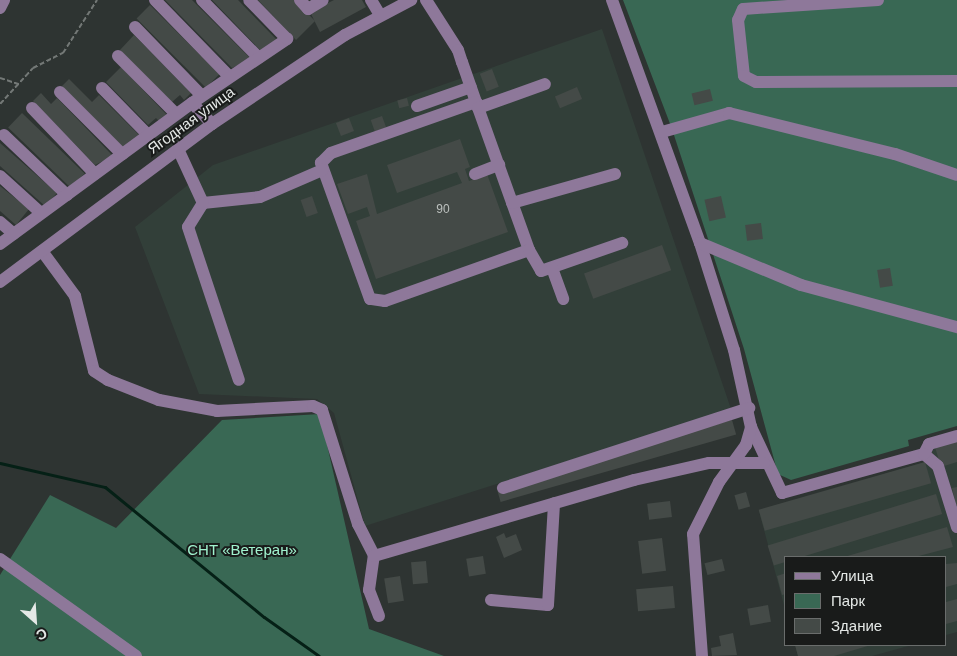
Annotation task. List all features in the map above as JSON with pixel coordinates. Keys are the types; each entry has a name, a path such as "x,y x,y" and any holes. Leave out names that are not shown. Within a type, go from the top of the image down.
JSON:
{"street":[{"path":"0,8 4,0"},
{"path":"155,0 230,77"},
{"path":"202,0 259,58"},
{"path":"0,244 197,99 287,40 249,0"},
{"path":"300,0 308,9 323,0"},
{"path":"371,0 380,15"},
{"name":"Ягодная улица","path":"0,282 212,124 380,15 411,0"},
{"path":"426,0 458,50 536,269 552,268 622,242"},
{"path":"612,0 662,132 700,243 764,463 782,494 924,454"},
{"path":"878,0 743,9 738,20 744,76 756,82 957,81"},
{"path":"135,27 197,99 212,124"},
{"path":"118,56 176,114"},
{"path":"529,250 377,303 366,291 321,163 332,153 545,84"},
{"path":"417,106 471,87"},
{"path":"102,88 148,135"},
{"path":"60,92 122,154"},
{"path":"32,108 95,174"},
{"path":"662,132 729,113 895,154 957,175"},
{"path":"4,135 67,195"},
{"path":"178,149 203,203"},
{"path":"475,174 499,165"},
{"path":"203,203 260,197 322,170"},
{"path":"512,203 614,174"},
{"path":"0,176 41,213"},
{"path":"203,203 188,227 239,380"},
{"path":"0,222 14,234"},
{"path":"700,243 801,284 957,326"},
{"path":"42,251 75,296 94,372 108,380 159,400 217,411 313,406 322,410 358,524 374,556 369,590 379,616"},
{"path":"552,268 563,299"},
{"path":"502,488 749,408"},
{"path":"702,656 693,534 719,482 736,461 752,427"},
{"path":"924,454 928,444 957,436"},
{"path":"924,454 938,466 957,527"},
{"path":"374,556 634,480 736,461 764,463"},
{"path":"491,600 548,604 554,503"},
{"path":"0,559 136,656"}],"path":[{"path":"0,104 33,68 63,53 96,0"},
{"path":"0,78 19,84"}],"shaded area":[{"path":"602,29 731,409 365,526 334,413 317,399 199,394 135,227 213,165"},
{"path":"957,440 957,632 947,635 947,556 784,556 784,605 759,511 925,462 935,447"},
{"path":"795,646 908,646 872,656 798,656"}],"green space":[{"path":"623,0 957,0 957,426 908,440 909,446 791,480 778,474 744,349 672,129"},
{"name":"СНТ «Ветеран»","path":"320,414 369,629 444,656 0,656 0,575 50,495 116,528 222,420"}],"building":[{"path":"165,0 192,0 251,59 232,68"},
{"path":"212,0 238,0 277,40 263,53"},
{"path":"258,0 295,0 315,21 296,40"},
{"path":"334,0 362,0 366,7 320,32 310,12"},
{"path":"150,5 219,74 206,88 137,18"},
{"path":"134,35 191,93 184,100 180,95 172,102 120,50"},
{"path":"121,67 167,115 160,122 156,118 148,125 106,82"},
{"path":"492,69 499,87 487,91 480,74"},
{"path":"69,79 92,102 99,95 139,135 125,149 62,86"},
{"path":"577,87 582,99 560,108 555,96"},
{"path":"710,89 713,101 694,105 692,94"},
{"path":"41,93 51,104 57,98 113,156 95,165 33,101"},
{"path":"407,98 409,106 399,108 397,100"},
{"path":"22,113 85,173 71,188 8,127"},
{"path":"382,116 386,127 375,131 371,120"},
{"path":"349,118 354,131 341,136 336,123"},
{"path":"460,139 470,167 465,169 469,181 487,174 508,232 376,279 356,221 370,216 367,207 348,214 337,184 367,174 377,214 462,183 457,172 397,193 387,165"},
{"path":"0,143 57,193 45,206 0,166"},
{"path":"0,186 29,209 16,225 0,211"},
{"path":"312,196 318,213 307,217 301,200"},
{"path":"721,196 726,217 709,221 704,200"},
{"path":"761,223 763,239 747,241 745,225"},
{"path":"662,245 671,270 593,299 584,273"},
{"path":"890,268 893,286 880,288 877,270"},
{"path":"732,420 736,434 501,502 496,488"},
{"path":"957,440 957,462 941,467 935,447"},
{"path":"925,462 931,483 765,531 759,510"},
{"path":"957,487 957,505 956,505 952,488"},
{"path":"746,492 750,506 739,510 734,495"},
{"path":"936,494 942,514 805,556 784,556 784,562 774,566 768,545"},
{"path":"670,501 672,517 649,520 647,504"},
{"path":"947,527 953,547 919,556 847,556"},
{"path":"504,533 506,538 516,534 522,550 504,558 496,537"},
{"path":"662,538 666,571 642,574 638,541"},
{"path":"483,556 486,574 469,576 466,559"},
{"path":"722,559 725,571 707,575 705,563"},
{"path":"426,561 428,583 413,584 411,562"},
{"path":"957,563 957,584 947,587 947,564"},
{"path":"784,574 784,594 782,595 777,576"},
{"path":"400,576 404,601 388,603 384,579"},
{"path":"673,586 675,608 638,611 636,589"},
{"path":"957,599 957,621 947,624 947,602"},
{"path":"768,605 771,622 750,625 747,609"},
{"path":"733,633 737,655 712,656 711,648 721,646 719,636"},
{"path":"795,646 868,646 834,656 798,656"}],"waterway":[{"path":"0,463 105,487 264,617 319,656"}]}
